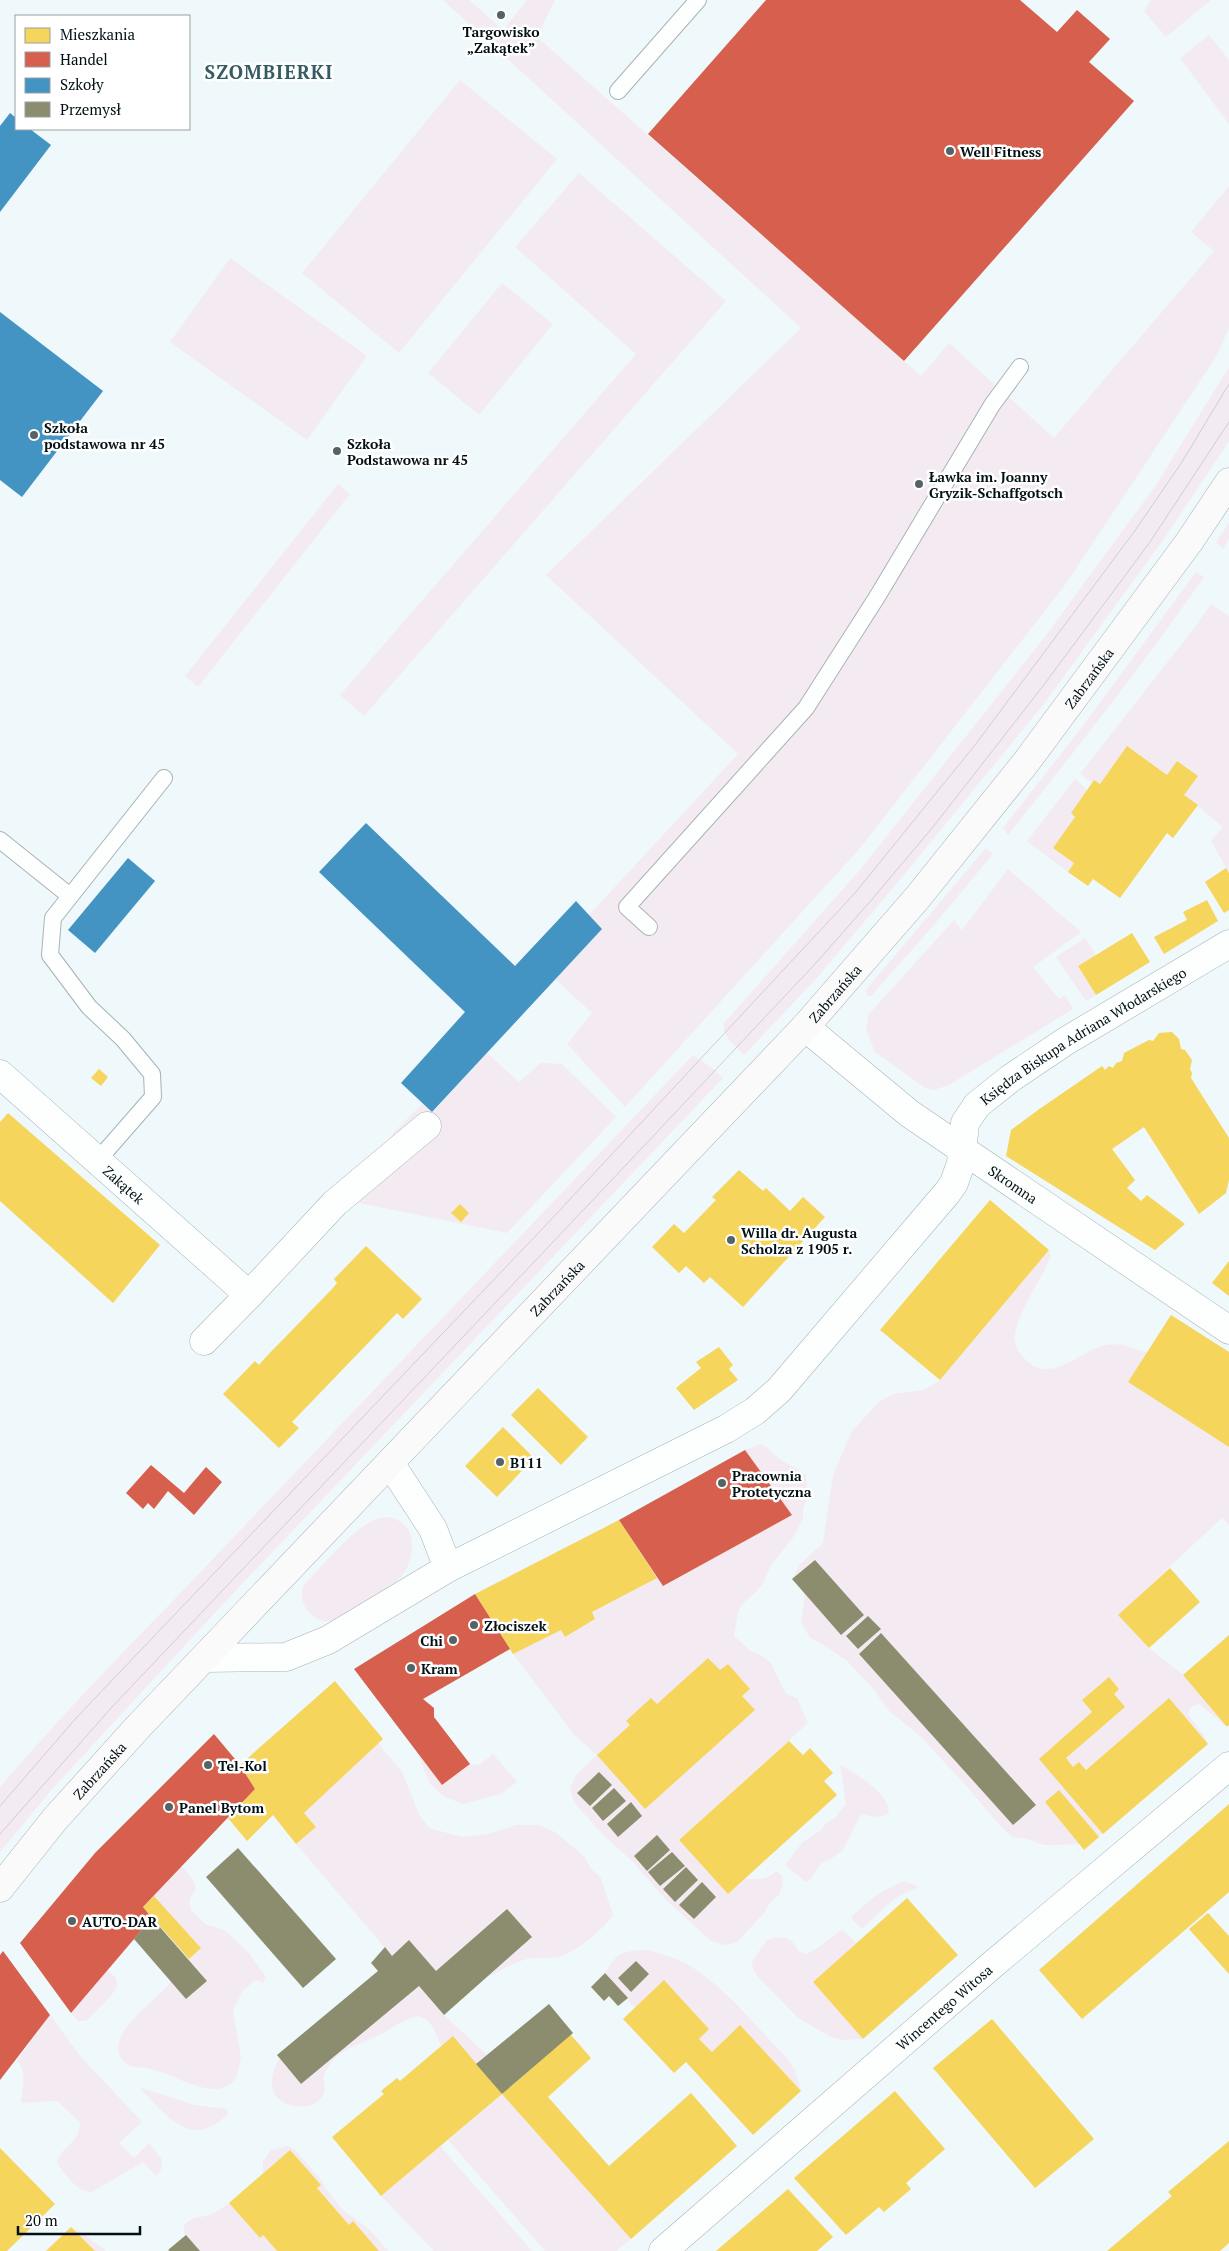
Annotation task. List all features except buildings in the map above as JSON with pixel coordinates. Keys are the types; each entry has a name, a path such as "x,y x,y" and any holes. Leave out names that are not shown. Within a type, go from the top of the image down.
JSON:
{"street":[{"name":"Zabrzańska","path":"0,1888 56,1819 138,1727 805,1027 918,897 1027,761 1189,542 1229,482"},
{"name":"Księdza Biskupa Adriana Włodarskiego","path":"962,1148 965,1124 971,1113 977,1105 1011,1078 1066,1041 1229,944"},
{"name":"Skromna","path":"805,1027 910,1114 1229,1330"},
{"name":"Zakątek","path":"0,1074 249,1295"},
{"path":"204,1341 335,1204 427,1126"},
{"path":"205,1658 286,1657 328,1640 448,1568 726,1429 755,1411 779,1390 947,1193 958,1172 962,1148"},
{"path":"390,1463 433,1529 448,1568"},
{"name":"Wincentego Witosa","path":"664,2251 992,1966 1229,1766"}],"lane":[{"path":"618,91 698,0"},
{"path":"649,927 627,907 806,708 877,597 992,405 1020,367"},
{"path":"98,1160 154,1097 152,1074 123,1039 89,1007 50,955 53,918 164,778"},
{"path":"0,840 70,896"}],"shaded area":[{"path":"443,0 469,0 503,30 527,0 555,0 537,37 921,376 949,343 1054,438 1214,251 1191,232 1229,186 1229,328 1216,357 1065,585 861,847 625,1107 567,1044 592,1013 555,979 602,929 588,916 738,754 546,575 801,328"},
{"path":"1151,0 1211,0 1166,37 1144,11"},
{"path":"1209,35 1229,60 1229,124 1180,58"},
{"path":"460,80 557,159 399,353 302,273"},
{"path":"579,173 726,301 364,716 340,695 636,354 515,247"},
{"path":"230,258 367,356 307,440 170,342"},
{"path":"502,283 553,324 479,415 428,373"},
{"path":"1229,367 1229,441 1164,539 1043,705 816,979 744,1055 727,1037 724,1023 859,871 1044,638 1156,485"},
{"path":"338,484 350,494 198,687 185,676"},
{"path":"1229,523 1229,539 1223,549 1216,542"},
{"path":"1196,572 1204,577 1181,610 1108,708 1008,835 1003,828 1082,727"},
{"path":"1211,604 1229,616 1229,873 1211,841 1223,827 1184,795 1177,761 1167,775 1127,746 1100,784 1092,783 1080,774"},
{"path":"1075,779 1087,790 1071,813 1075,817 1053,848 1074,863 1068,872 1027,841"},
{"path":"986,848 993,854 933,926 871,996 868,996 865,991"},
{"path":"1008,869 1081,932 1033,967 1059,999 1065,995 1073,1009 949,1085 934,1090 925,1088 875,1052 866,1030 868,1015 954,920 962,930"},
{"path":"1085,938 1096,955 1078,966 1096,995 1086,1001 1056,957"},
{"path":"487,1053 519,1082 541,1063 562,1064 616,1117 507,1233 349,1201 394,1132 423,1103 433,1112"},
{"path":"693,1055 723,1078 224,1603 54,1787 0,1852 0,1787 104,1672"},
{"path":"1049,1250 1051,1257 1023,1310 1016,1329 1016,1344 1023,1357 1033,1366 1044,1369 1054,1368 1096,1348 1111,1344 1132,1347 1147,1353 1128,1382 1229,1447 1229,1525 1222,1518 1118,1615 1149,1648 1183,1675 1227,1727 1199,1704 1191,1707 1188,1713 1189,1716 1204,1735 1208,1744 1169,1698 1064,1788 1103,1834 1079,1844 1061,1845 1044,1845 1027,1839 1013,1837 1001,1827 920,1736 889,1711 871,1686 847,1661 810,1638 801,1622 805,1593 792,1579 800,1564 823,1543 833,1475 852,1431 880,1401 894,1394 924,1390 940,1380"},
{"path":"761,1444 781,1460 806,1475 808,1498 803,1509 803,1519 794,1536 770,1567 764,1582 743,1603 738,1612 734,1636 751,1651 771,1663 786,1694 797,1698 808,1723 679,1840 728,1894 745,1879 765,1878 776,1871 782,1876 783,1884 779,1895 769,1904 765,1912 737,1942 725,1945 711,1941 667,1901 633,1862 601,1833 574,1802 570,1788 576,1775 597,1755 575,1736 513,1654 561,1630 565,1637 595,1619 592,1612 657,1578 663,1586 791,1515 745,1450"},
{"path":"387,1517 403,1523 411,1538 412,1553 407,1567 399,1578 376,1597 336,1619 326,1622 314,1617 303,1603 302,1592 304,1585 331,1555 354,1534 376,1519"},
{"path":"378,1743 402,1772 419,1814 429,1828 462,1837 488,1834 516,1825 539,1825 555,1832 585,1857 591,1869 601,1878 613,1915 590,1938 562,1956 523,1960 488,1977 532,1937 450,1959 436,1971 409,1941 392,1956 296,1844 316,1827 304,1813"},
{"path":"417,1752 442,1785 470,1764 479,1765 493,1754 517,1782 501,1794 463,1804 445,1797 430,1784"},
{"path":"840,1765 870,1784 883,1798 889,1812 874,1817 864,1814 860,1816 843,1850 821,1863 811,1879 806,1882 785,1865 802,1843 835,1818 846,1804"},
{"path":"181,1866 194,1883 195,1888 190,1898 191,1910 205,1924 228,1933 249,1953 266,1977 263,1983 255,1980 243,1991 233,2010 241,2058 236,2079 219,2089 200,2087 158,2071 130,2066 126,2064 118,2051 124,2031 139,2013 171,1982 187,1999 207,1981 189,1959 201,1948 154,1896"},
{"path":"905,1881 919,1887 894,1899 862,1929 851,1918 876,1896"},
{"path":"842,1929 856,1943 813,1982 863,2039 843,2040 831,2037 798,2018 757,1976 753,1969 752,1961 767,1940 781,1937 786,1938 793,1942 798,1951 806,1954 818,1948"},
{"path":"648,1950 686,1964 722,1990 786,2057 795,2070 801,2091 740,2026 712,2052 699,2039 709,2029 664,1981 635,2008 605,1973 618,1956 627,1952"},
{"path":"107,1971 116,1979 116,1988 86,2021 78,2021 71,2013"},
{"path":"419,1986 444,2015 487,2055 476,2064 453,2036 441,2046 436,2033 428,2021 419,2016 413,2017 339,2055 327,2068 323,2077 325,2089 321,2098 313,2104 292,2106 282,2102 275,2094 272,2080 279,2058 301,2084"},
{"path":"50,2015 80,2056 142,2122 119,2143 134,2158 149,2143 161,2158 162,2168 156,2176 143,2162 92,2192 82,2189 72,2182 57,2163 62,2152 77,2135 80,2122 57,2101 21,2103 23,2075 17,2061"},
{"path":"139,2087 194,2105 227,2109 228,2114 215,2125 202,2129 191,2129 169,2118"},
{"path":"502,2094 631,2239 616,2251 545,2251 448,2140"},
{"path":"289,2146 294,2149 322,2181 343,2210 369,2229 388,2251 379,2251 352,2222 349,2225 317,2188 320,2185 290,2150 263,2173 263,2162 271,2150"},
{"path":"440,2146 532,2251 434,2251 381,2196"},
{"path":"229,2203 260,2238 263,2235 277,2251 200,2251 184,2232 186,2223 194,2218 212,2214"},
{"path":"71,2227 81,2232 106,2251 95,2251"}],"tram line":[{"path":"0,1806 77,1717 545,1226 855,893 975,745 1134,532 1182,462 1229,384"},
{"path":"0,1834 112,1707 626,1165 815,964 868,904 933,827 1043,686 1150,542 1229,422"}],"place":[{"name":"Targowisko „Zakątek”","path":"501,15"},
{"name":"Well Fitness","path":"950,151"},
{"name":"Szkoła podstawowa nr 45","path":"34,435"},
{"name":"Szkoła Podstawowa nr 45","path":"337,451"},
{"name":"Ławka im. Joanny Gryzik-Schaffgotsch","path":"919,484"},
{"name":"Willa dr. Augusta Scholza z 1905 r.","path":"731,1240"},
{"name":"B111","path":"500,1462"},
{"name":"Pracownia Protetyczna","path":"722,1483"},
{"name":"Złociszek","path":"474,1625"},
{"name":"Chi","path":"453,1640"},
{"name":"Kram","path":"411,1668"},
{"name":"Tel-Kol","path":"208,1765"},
{"name":"Panel Bytom","path":"169,1807"},
{"name":"AUTO-DAR","path":"72,1921"}],"district":[{"name":"SZOMBIERKI","path":"269,71"}]}
